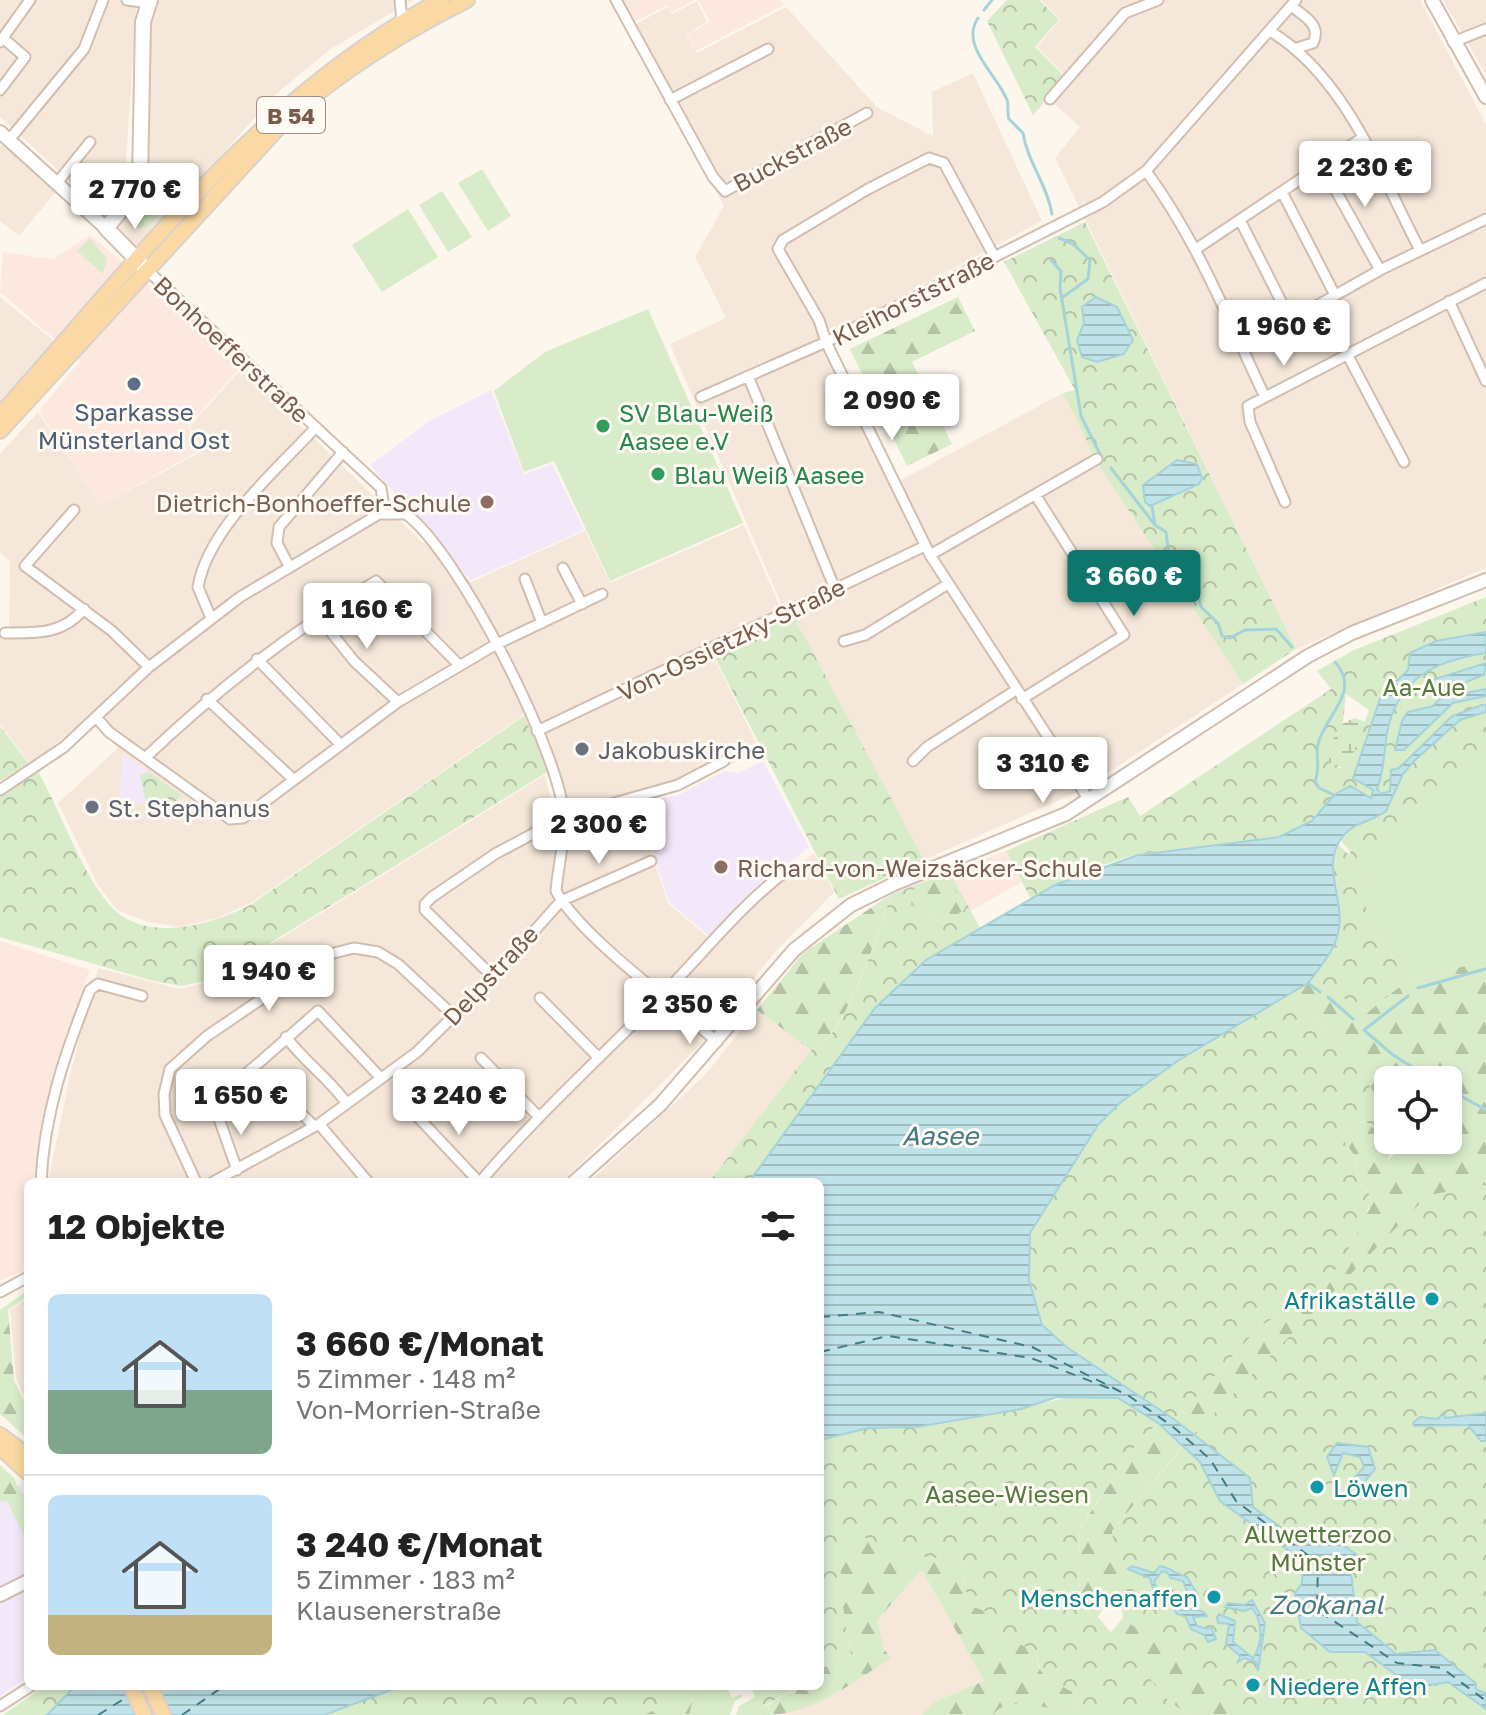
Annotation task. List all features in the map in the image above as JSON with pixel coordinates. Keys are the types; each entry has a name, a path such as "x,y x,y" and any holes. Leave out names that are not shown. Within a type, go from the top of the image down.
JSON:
{"main road":[{"name":"B 54","path":"0,431 279,110 402,10 441,0"},
{"name":"B 54","path":"0,415 288,117 341,72 421,23 467,0"},
{"path":"142,265 106,228 135,194 140,181 143,22 149,2"},
{"path":"0,1435 24,1453"},
{"path":"0,1447 24,1469"},
{"path":"133,1690 144,1715"},
{"path":"152,1690 163,1715"}],"street":[{"path":"0,90 25,57 1,40 30,0"},
{"path":"103,0 84,49 2,134 106,228"},
{"path":"127,0 149,2"},
{"name":"Buckstraße","path":"616,0 713,177 725,191 867,113"},
{"path":"1050,99 1125,13 1158,0"},
{"path":"1432,0 1486,97"},
{"path":"1294,3 1312,22 1316,33 1313,43 1297,48"},
{"name":"Kleihorststraße","path":"701,397 826,342 1103,202 1146,171 1294,3"},
{"path":"1453,42 1486,29"},
{"path":"1270,31 1297,48 1343,106 1420,250"},
{"path":"670,100 768,49"},
{"path":"1196,249 1362,138"},
{"path":"57,183 90,142"},
{"path":"994,256 944,163 929,158 841,205 783,240 778,249 819,320 826,342 930,555 1089,800"},
{"path":"1321,164 1380,270"},
{"path":"1146,171 1172,207 1196,249 1265,397"},
{"path":"1282,192 1335,295"},
{"path":"1242,348 1380,270 1486,219"},
{"path":"1240,220 1291,321"},
{"name":"Bonhoefferstraße","path":"142,265 343,452 383,495 379,514"},
{"path":"1285,502 1248,415 1248,406 1486,283"},
{"path":"1449,301 1486,381"},
{"path":"1347,354 1404,462"},
{"path":"748,376 835,589"},
{"name":"Bonhoefferstraße","path":"211,618 198,594 199,579 223,532 316,427"},
{"path":"289,566 277,543 279,527 343,452"},
{"path":"930,555 1097,459"},
{"path":"1022,699 1124,635 1036,496"},
{"path":"74,510 25,566 84,609 149,667"},
{"path":"0,790 64,747 149,667 211,618 289,566 379,514 406,514 417,522 451,569 495,645 556,778 564,817 556,891 561,901 717,1042"},
{"name":"Von-Ossietzky-Straße","path":"537,731 925,546"},
{"path":"563,568 582,604"},
{"path":"525,579 542,623"},
{"path":"578,1178 660,1105 794,950 851,905 894,884 1066,814 1265,681 1319,649 1486,580"},
{"path":"145,758 207,699 257,659 318,616 376,581 459,665"},
{"path":"844,641 865,635 948,584"},
{"path":"96,717 109,732 230,819 243,818 398,702 495,645 602,594"},
{"path":"5,633 40,633 60,629 84,609"},
{"path":"318,616 354,661 398,702"},
{"path":"257,659 340,744"},
{"path":"913,761 927,747 1016,690"},
{"path":"207,699 293,779"},
{"path":"493,977 425,910 425,904 495,854 564,817 678,785 724,761"},
{"path":"561,901 651,861"},
{"path":"483,1178 539,1117 662,995 730,920 786,871"},
{"name":"Delpstraße","path":"221,1178 316,1125 345,1101 417,1052 493,977 561,901"},
{"path":"194,1178 165,1115 164,1094 170,1069 207,1036 326,955 354,948 378,952 398,964 454,1016"},
{"path":"41,1178 43,1147 54,1090 90,990 98,984 142,996"},
{"path":"540,998 599,1058"},
{"path":"237,1170 217,1113 251,1069 318,1011 380,1077"},
{"path":"286,1037 301,1057 322,1071 345,1101"},
{"path":"481,1058 539,1117"},
{"path":"251,1069 276,1094 289,1099 364,1178"},
{"path":"415,1114 475,1178"},
{"path":"0,1292 24,1279"},
{"path":"0,1595 24,1583"},
{"path":"0,1706 25,1690"}],"shaded area":[{"path":"0,0 137,0 125,173 105,213 0,117"},
{"path":"156,0 413,0 329,50 275,95 135,252 112,226 140,181 149,14"},
{"path":"620,0 694,0 672,12 668,5 632,23"},
{"path":"698,0 780,0 784,5 696,51 687,34 710,22"},
{"path":"1041,0 1420,0 1486,124 1486,568 1296,649 1055,158 1080,127 1049,99 1067,78 1037,47 1060,19"},
{"path":"1443,0 1486,0 1486,75"},
{"path":"697,1 707,22 686,34 697,53 786,7 878,108 933,136 932,92 973,73 1042,221 822,338 892,485 1063,393 1098,464 1243,684 1080,791 924,860 792,613 783,608 670,344 726,318 695,257 724,206 626,29 668,7 672,14"},
{"path":"0,144 59,188 19,236 0,221"},
{"path":"90,235 243,365 188,426 201,450 101,505 39,411 80,361 0,292 3,252 53,259"},
{"path":"0,297 55,342 0,401"},
{"path":"244,366 303,428 422,542 471,582 585,531 610,583 744,525 781,609 707,644 760,750 677,792 562,821 552,775 524,715 251,903 217,918 180,927 148,922 117,910 98,885 58,803 118,748 91,717 30,764 0,724 0,632 9,631 10,562 0,552 0,454 38,412 101,505 203,451 190,426"},
{"name":"Dietrich-Bonhoeffer-Schule","path":"491,390 524,475 552,464 584,530 471,580 370,465 431,420"},
{"path":"123,753 181,795 162,817 145,802 119,808"},
{"name":"Richard-von-Weizsäcker-Schule","path":"763,761 809,847 759,886 711,938 669,902 637,804 678,795 725,771 738,773"},
{"path":"545,775 557,825 635,804 668,903 714,943 762,894 814,853 834,892 774,953 708,1037 566,1178 49,1178 70,1075 98,968 180,989 211,981"},
{"path":"1006,851 1022,882 970,911 950,872"},
{"path":"0,941 90,970 57,1062 43,1112 38,1178 24,1178 24,1271 0,1281"},
{"path":"757,1010 811,1050 712,1178 593,1178 705,1075"},
{"path":"24,1301 24,1396 16,1378 10,1310"},
{"path":"24,1482 24,1680 0,1696 0,1497"},
{"path":"922,1570 984,1681 934,1702 922,1715 783,1715 837,1693 891,1657 884,1649 877,1620"}],"green space":[{"path":"1007,0 1039,0 1059,19 1035,47 1066,78 1033,115 987,21"},
{"path":"482,169 511,216 488,231 458,183"},
{"path":"442,191 472,237 448,252 419,205"},
{"path":"146,196 163,209 149,226 135,228 133,217"},
{"path":"408,209 438,257 382,292 352,245"},
{"path":"1085,222 1296,649 1243,684 1098,464 1063,393 1075,390 1004,262"},
{"path":"90,238 107,259 103,274 77,251"},
{"path":"958,297 975,331 912,362 952,444 907,466 850,349"},
{"name":"SV Blau-Weiß Aasee e.V","path":"648,309 743,523 610,581 554,461 524,472 494,391 545,352"},
{"name":"Aa-Aue","path":"1486,597 1486,759 1383,850 1357,859 1366,882 1366,922 1396,961 1404,983 1368,1012 1319,984 1308,983 1333,946 1332,858 1338,844 1348,854 1351,852 1318,814 1302,826 1259,841 1126,857 1084,872 1031,899 1006,851 1128,797 1140,816 1331,689 1317,671 1352,651","holes":["1346,694 1369,710 1347,770 1331,765 1325,753 1343,722"]},
{"path":"792,613 924,860 839,899 711,650"},
{"path":"1486,712 1486,960 1404,983 1396,961 1366,922 1366,882 1356,858 1340,840"},
{"path":"524,716 549,771 210,980 181,986 150,980 0,937 0,796 38,772 88,874 108,903 123,916 140,924 178,928 218,919 252,904"},
{"path":"1354,718 1369,723 1353,778 1341,767 1331,765 1325,753 1340,725"},
{"path":"0,726 29,764 0,781"},
{"path":"149,772 181,795 162,817 146,804 140,775"},
{"path":"950,872 980,928 926,960 831,1068 752,1178 712,1178 811,1050 824,1042 837,1027 870,956 892,894","holes":["948,877 965,909 944,924 911,905 906,892"]},
{"path":"948,876 965,909 944,924 911,905 906,892"},
{"path":"892,894 848,1006 824,1042 811,1050 757,1010 803,953"},
{"path":"1486,960 1486,1301 1250,1478 1175,1420 1259,1327 1302,1300 1338,1266 1369,1209 1368,1192 1358,1178 1356,1158 1342,1138 1350,1126 1365,1121 1374,1128 1374,1154 1389,1154 1388,1160 1394,1154 1462,1154 1462,1066 1374,1066 1374,1098 1336,1037 1286,997 1308,983 1319,984 1368,1012 1404,983"},
{"path":"1286,997 1336,1037 1374,1092 1374,1128 1365,1121 1350,1126 1342,1138 1356,1158 1358,1178 1371,1197 1365,1220 1338,1267 1302,1300 1259,1327 1175,1420 1068,1348 1042,1325 1029,1280 1030,1232 1098,1125 1121,1102 1179,1060"},
{"name":"Allwetterzoo Münster","path":"1486,1185 1486,1715 1231,1715 1207,1684 1123,1618 1112,1531 1193,1435 1428,1195"},
{"path":"24,1293 24,1299 8,1310 14,1380 24,1401 24,1435 0,1414 0,1310"},
{"name":"Aasee-Wiesen","path":"1082,1395 1118,1398 1158,1423 1137,1443 1080,1527 1078,1595 1085,1611 1098,1617 1167,1699 1187,1715 993,1715 1002,1707 1021,1703 1074,1710 1076,1694 1043,1673 1037,1651 994,1634 986,1626 985,1611 971,1606 967,1595 964,1578 966,1561 895,1554 855,1532 844,1547 841,1569 842,1599 851,1654 824,1667 824,1439 868,1428 917,1427"},
{"path":"1158,1423 1183,1446 1112,1531 1121,1598 1103,1608 1098,1617 1085,1611 1078,1595 1080,1528 1137,1443"},
{"path":"0,1465 14,1478 20,1492 12,1503 0,1501"},
{"path":"19,1487 24,1495 24,1536 5,1497"},
{"path":"855,1531 896,1554 966,1561 964,1581 972,1606 985,1611 994,1634 1037,1651 1043,1673 1076,1694 1074,1710 1052,1714 1034,1707 999,1709 993,1715 922,1715 934,1702 984,1681 922,1570 877,1620 884,1649 891,1658 817,1703 767,1715 770,1704 793,1690 824,1690 824,1667 851,1654 841,1584 843,1547"},
{"path":"1123,1618 1251,1715 1187,1715 1167,1699 1110,1633"},
{"path":"38,1690 71,1690 47,1715 3,1715"},
{"path":"391,1690 702,1690 643,1715 324,1715"},
{"path":"700,1690 728,1690 732,1698 741,1694 742,1697 735,1701 730,1715 689,1715 692,1703 689,1694"},
{"path":"752,1690 757,1690 759,1708 770,1704 767,1715 736,1715 739,1706 755,1697"},
{"path":"757,1690 793,1690 759,1709"},
{"path":"689,1694 692,1703 689,1715 643,1715"}],"water":[{"path":"1096,297 1117,307 1133,340 1124,354 1097,362 1082,357 1077,340 1084,323 1082,307"},
{"path":"1177,460 1197,464 1202,478 1199,484 1150,506 1145,502 1143,485"},
{"name":"Aasee","path":"1486,632 1486,653 1435,667 1410,685 1392,714 1377,789 1381,794 1390,791 1391,770 1399,768 1452,716 1482,705 1486,705 1486,712 1460,720 1403,774 1386,811 1343,836 1333,858 1339,928 1335,943 1308,983 1179,1060 1121,1102 1098,1125 1030,1233 1029,1280 1042,1325 1068,1348 1175,1420 1250,1478 1253,1507 1302,1543 1339,1542 1361,1558 1351,1573 1357,1622 1396,1654 1435,1650 1474,1682 1477,1690 1486,1693 1486,1709 1448,1682 1414,1688 1365,1652 1330,1652 1301,1628 1295,1593 1302,1583 1303,1561 1220,1501 1200,1462 1158,1423 1118,1398 1057,1397 1021,1409 917,1427 868,1428 824,1439 824,1178 752,1178 875,1008 926,960 1055,885 1138,855 1279,837 1312,821 1334,795 1350,786 1371,798 1373,790 1353,778 1381,696 1408,670 1410,653 1436,641"},
{"path":"1486,663 1484,675 1440,691 1426,689 1425,685 1432,680"},
{"path":"1486,689 1486,696 1453,703 1404,750 1395,750 1402,721 1408,712 1433,706 1441,698"},
{"path":"1443,1413 1445,1418 1486,1413 1486,1441 1481,1441 1468,1425 1414,1426 1413,1423 1420,1417 1438,1419"},
{"path":"1337,1443 1368,1447 1375,1469 1360,1487 1354,1478 1364,1467 1360,1457 1343,1453 1334,1475 1327,1457"},
{"path":"1132,1566 1154,1573 1160,1566 1187,1577 1198,1595 1194,1599 1190,1599 1183,1581 1170,1578 1168,1573 1162,1571 1154,1582 1161,1596 1175,1599 1181,1610 1205,1613 1207,1616 1193,1617 1197,1626 1211,1627 1216,1639 1208,1642 1204,1635 1191,1629 1186,1617 1177,1614 1170,1603 1156,1600 1150,1578 1128,1569"},
{"path":"1252,1600 1265,1623 1258,1671 1256,1662 1244,1658 1238,1662 1240,1656 1226,1644 1229,1624 1218,1623 1217,1617 1219,1614 1235,1621 1233,1642 1253,1658 1259,1646 1260,1633 1256,1614 1252,1608 1244,1611 1225,1607 1228,1603 1245,1605"},
{"path":"71,1690 391,1690 324,1715 47,1715"}],"waterway":[{"path":"984,10 992,0"},
{"path":"978,18 973,29 976,50 1007,100 1009,119 1023,133 1052,214"},
{"path":"1059,238 1073,244 1090,260 1088,279 1063,297"},
{"path":"1051,260 1061,271 1060,288 1081,416 1101,456"},
{"path":"1111,468 1155,525"},
{"path":"1152,507 1155,525 1166,532 1169,555 1178,564 1188,585 1197,591 1201,607 1218,623 1222,636 1230,638 1245,630 1276,629 1292,647"},
{"path":"1334,795 1319,788 1315,781 1318,744 1339,703 1345,683 1335,662"},
{"path":"1418,988 1485,969"},
{"path":"1308,983 1320,992"},
{"path":"1408,996 1364,1030 1411,1066"},
{"path":"1328,997 1353,1019"},
{"path":"1462,1097 1486,1110"}],"ferry route":[{"path":"824,1317 879,1312 1032,1347 1129,1396 1172,1426 1210,1459 1236,1501 1318,1563 1317,1610 1397,1663 1442,1668 1486,1701"},
{"path":"824,1351 888,1336 1031,1358 1116,1391"},
{"path":"182,1715 218,1690"},
{"path":"98,1715 127,1697"}],"place":[{"name":"Sparkasse Münsterland Ost","path":"134,384"},
{"name":"SV Blau-Weiß Aasee e.V","path":"603,426"},
{"name":"Blau Weiß Aasee","path":"658,474"},
{"name":"Dietrich-Bonhoeffer-Schule","path":"487,502"},
{"name":"Jakobuskirche","path":"582,749"},
{"name":"St. Stephanus","path":"92,807"},
{"name":"Richard-von-Weizsäcker-Schule","path":"721,867"},
{"name":"Afrikaställe","path":"1432,1299"},
{"name":"Löwen","path":"1317,1487"},
{"name":"Menschenaffen","path":"1214,1597"},
{"name":"Niedere Affen","path":"1253,1685"}],"water label":[{"name":"Zookanal","path":"1326,1604"}]}
